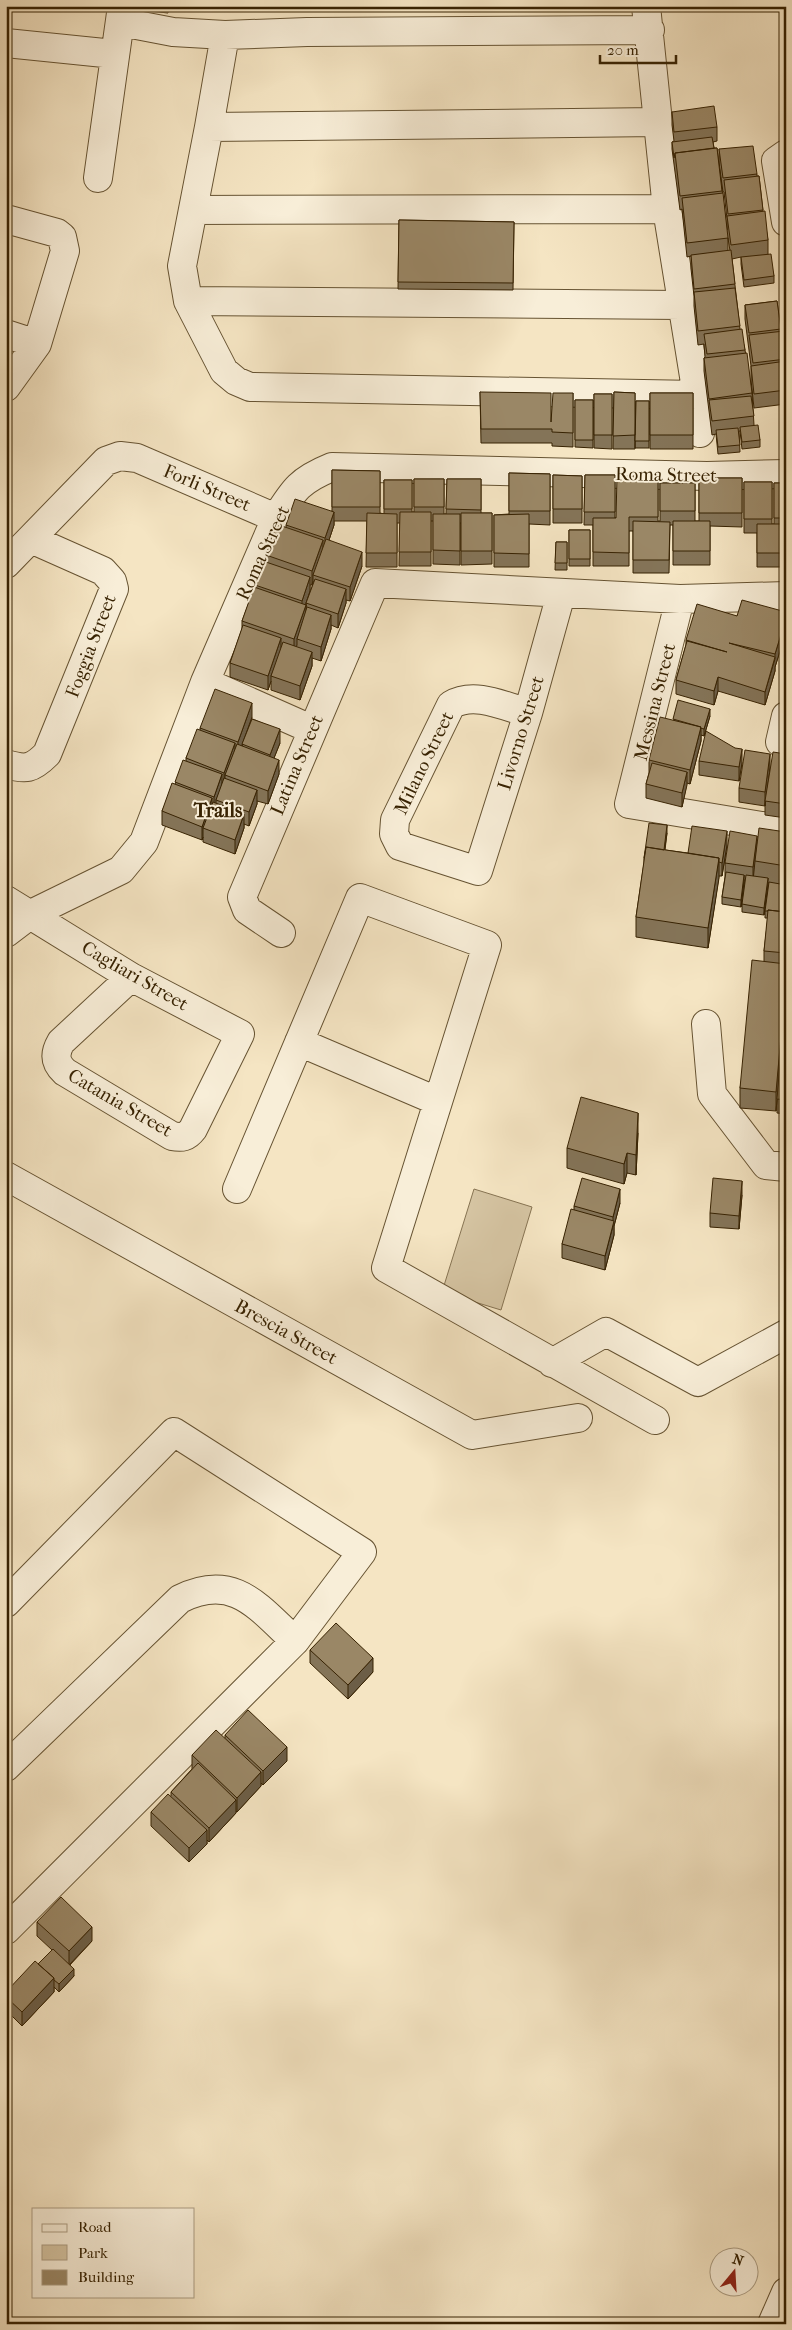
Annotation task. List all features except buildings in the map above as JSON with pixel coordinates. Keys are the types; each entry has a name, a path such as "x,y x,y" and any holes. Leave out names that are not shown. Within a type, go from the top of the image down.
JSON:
{"street":[{"path":"98,178 114,54 122,14 173,32 225,35 648,18 667,209 697,395 700,433"},
{"path":"225,35 182,266 188,301 224,371 236,381 250,387 697,395"},
{"path":"6,43 114,54"},
{"path":"209,127 658,122"},
{"path":"786,154 776,161 786,222"},
{"path":"193,210 667,209"},
{"path":"6,219 57,233 62,238 65,251 37,344 6,387"},
{"path":"188,301 681,305"},
{"path":"6,334 37,344"},
{"name":"Forli Street","path":"31,539 106,461 120,456 137,458 276,518"},
{"name":"Roma Street","path":"6,933 31,914 121,870 144,842 205,682 276,518 291,493 309,476 332,467 706,476 786,474"},
{"path":"6,564 31,539"},
{"name":"Foggia Street","path":"6,764 23,769 36,765 47,754 114,588 112,581 103,571 31,539"},
{"name":"Latina Street","path":"281,934 247,910 242,896 311,729 375,583 561,594"},
{"path":"561,594 680,599 786,596"},
{"name":"Livorno Street","path":"478,871 528,713 561,594"},
{"name":"Messina Street","path":"680,599 629,804 786,830"},
{"path":"205,682 311,729"},
{"name":"Milano Street","path":"478,871 400,846 394,834 395,820 451,705 460,700 472,698 528,713"},
{"path":"237,1189 360,898 487,945 386,1268 655,1420"},
{"name":"Cagliari Street","path":"6,900 131,977 240,1034"},
{"name":"Catania Street","path":"131,977 61,1042 57,1049 56,1058 59,1066 65,1072 172,1136 180,1138 188,1136 193,1129 240,1034"},
{"path":"706,1024 712,1094 766,1165 786,1167"},
{"path":"299,1042 437,1101"},
{"name":"Brescia Street","path":"6,1176 472,1435 578,1418"},
{"path":"552,1363 606,1332 698,1382 786,1334"},
{"path":"6,1604 174,1432 362,1552 295,1641 6,1930"},
{"path":"6,1768 180,1599 195,1592 212,1588 239,1593 252,1602 295,1641"},
{"path":"772,2324 786,2292"}],"green space":[{"path":"474,1189 532,1207 501,1310 442,1292"}],"district":[{"name":"Trails","path":"218,810"}]}
